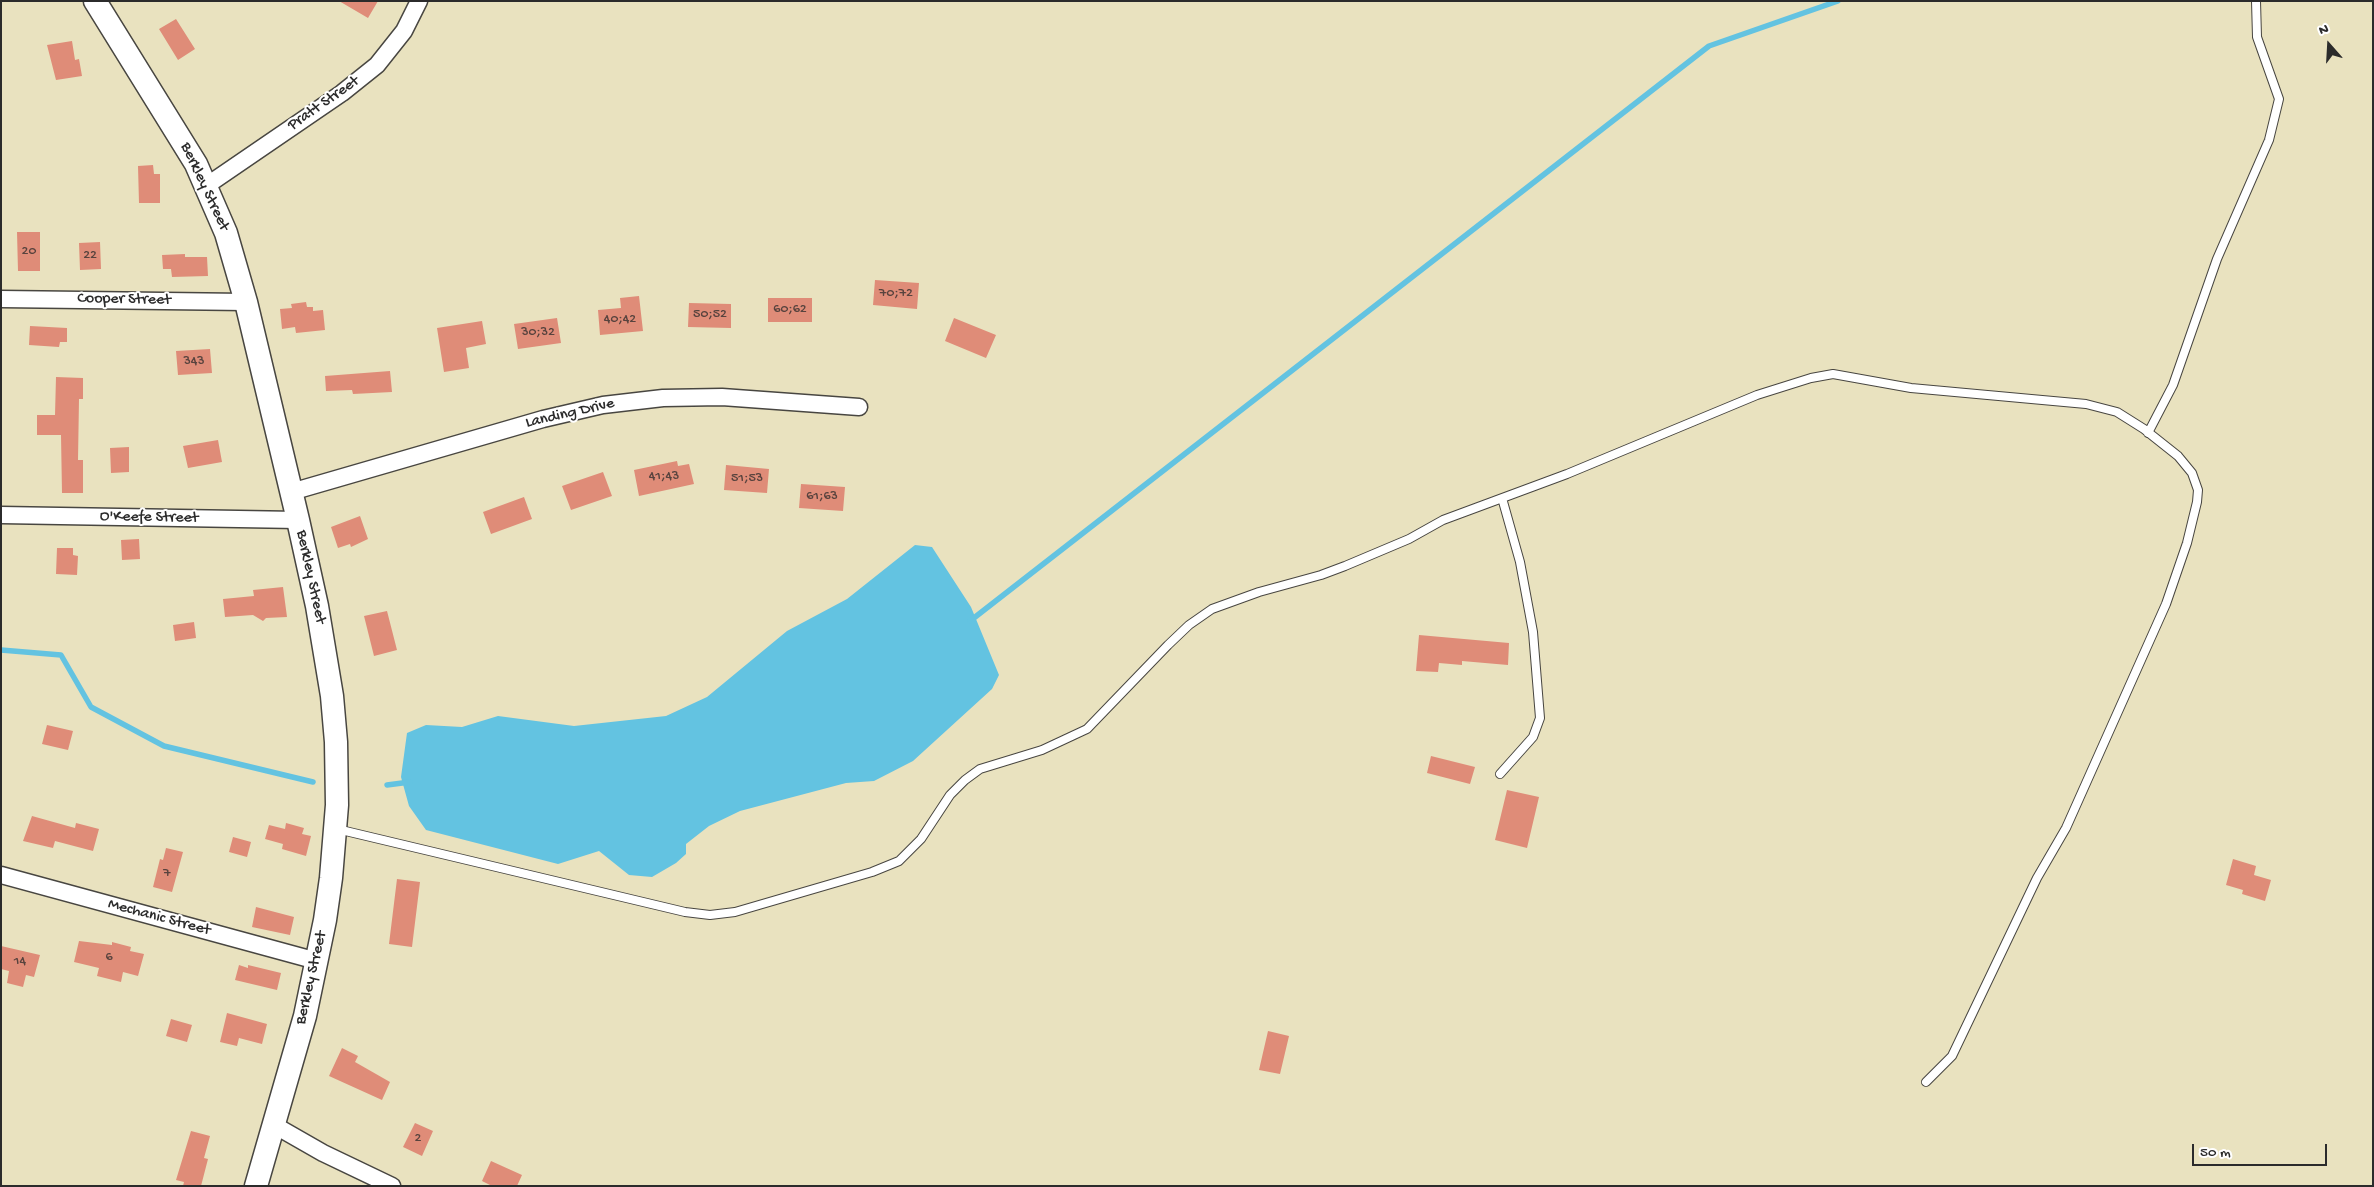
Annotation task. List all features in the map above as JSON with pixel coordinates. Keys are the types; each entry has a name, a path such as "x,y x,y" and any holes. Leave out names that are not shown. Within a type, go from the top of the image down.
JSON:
{"main road":[{"name":"Berkley Street","path":"95,1 170,119 206,186 226,234 246,302 298,520 317,606 332,696 337,773 336,829 331,878 317,962 305,1016 256,1186"}],"street":[{"name":"Pratt Street","path":"206,186 342,93 377,66 404,31 419,1"},
{"name":"Cooper Street","path":"1,299 246,302"},
{"name":"Landing Drive","path":"291,492 543,418 603,405 662,398 722,397 858,407"},
{"name":"O'Keefe Street","path":"1,515 298,520"},
{"name":"Mechanic Street","path":"1,875 317,962"},
{"path":"274,1125 323,1153 392,1186"}],"lane":[{"path":"2148,433 2173,385 2216,259 2269,140 2279,99 2257,36 2256,1"},
{"path":"336,829 685,912 710,915 735,912 872,872 899,861 922,839 950,795 965,780 980,769 1042,750 1087,729 1182,631 1212,609 1259,592 1321,575 1345,566 1409,539 1443,520 1576,470 1758,395 1811,378 1833,374 1910,388 2086,404 2117,412 2178,456 2192,473 2198,490 2197,502 2186,543 2166,604 2066,828 2037,878 1952,1056 1926,1082"},
{"path":"1500,774 1533,736 1540,718 1533,632 1520,562 1502,498"}],"water":[{"path":"915,545 932,547 971,607 999,675 992,689 913,761 874,781 846,783 740,811 709,826 686,844 686,854 676,863 652,877 629,875 599,851 558,864 426,830 409,806 401,777 407,733 426,725 462,727 498,716 574,726 666,716 707,697 787,631 847,599"}],"building":[{"path":"339,1 378,1 368,18"},
{"path":"176,19 195,49 178,60 159,29"},
{"path":"72,41 75,60 79,59 82,76 56,80 47,45"},
{"path":"153,165 154,174 160,174 160,203 139,203 138,166"},
{"path":"17,232 40,232 40,271 18,271"},
{"path":"100,242 101,269 80,270 79,243"},
{"path":"185,254 185,257 207,257 208,276 172,277 171,269 163,269 162,255"},
{"path":"875,280 919,283 917,309 873,305"},
{"path":"639,296 643,331 600,335 598,310 621,308 620,298"},
{"path":"768,298 812,298 812,322 768,322"},
{"path":"306,302 307,307 313,307 313,311 323,310 325,330 296,333 295,327 282,329 280,309 292,308 291,304"},
{"path":"689,303 731,304 731,328 688,327"},
{"path":"557,318 561,343 518,349 514,324"},
{"path":"954,318 996,335 986,358 945,341"},
{"path":"482,321 486,344 466,348 469,368 444,372 437,328"},
{"path":"30,326 67,328 67,342 60,342 59,347 29,345"},
{"path":"210,349 212,373 178,375 176,351"},
{"path":"390,371 392,392 353,394 352,390 326,391 325,376"},
{"path":"56,377 83,378 83,399 79,399 78,460 83,460 83,493 62,493 61,435 37,435 37,415 55,415"},
{"path":"218,440 222,462 188,468 183,446"},
{"path":"129,447 129,472 111,473 110,448"},
{"path":"677,461 678,466 689,464 694,484 639,496 634,470"},
{"path":"726,465 769,469 767,493 724,490"},
{"path":"603,472 612,496 571,510 562,486"},
{"path":"801,484 845,487 843,511 799,508"},
{"path":"524,497 532,519 491,534 483,512"},
{"path":"360,516 368,539 351,547 350,544 338,548 331,527"},
{"path":"139,539 140,559 122,560 121,540"},
{"path":"57,548 73,548 73,555 78,556 77,575 56,574"},
{"path":"283,587 287,617 266,618 263,621 253,615 225,617 223,599 254,596 253,590"},
{"path":"387,611 397,650 374,656 364,616"},
{"path":"194,622 196,638 175,641 173,625"},
{"path":"1419,635 1509,643 1508,665 1462,661 1462,665 1439,663 1438,672 1416,671"},
{"path":"47,725 73,731 68,750 42,744"},
{"path":"1431,756 1475,767 1470,784 1427,773"},
{"path":"1507,790 1539,797 1527,848 1495,840"},
{"path":"32,816 75,828 76,823 99,829 93,851 55,841 53,848 23,841"},
{"path":"286,823 304,828 302,834 311,836 306,856 282,849 283,844 265,839 269,825 285,829"},
{"path":"233,837 251,842 247,857 229,852"},
{"path":"166,848 183,852 172,892 153,887 160,859 163,860"},
{"path":"2233,859 2256,866 2254,875 2271,880 2265,901 2242,894 2243,890 2226,885"},
{"path":"397,879 420,882 412,947 389,944"},
{"path":"256,907 294,917 290,935 252,927"},
{"path":"79,941 112,945 112,942 131,947 130,951 144,954 138,976 123,972 121,982 97,976 99,968 74,962"},
{"path":"1,946 40,955 34,977 26,975 23,987 7,983 9,971 1,969"},
{"path":"239,965 248,968 248,965 281,973 277,990 235,980"},
{"path":"227,1013 267,1024 262,1044 239,1038 237,1046 220,1042"},
{"path":"171,1019 192,1025 187,1042 166,1036"},
{"path":"1268,1031 1289,1036 1280,1074 1259,1070"},
{"path":"342,1048 358,1056 355,1062 390,1082 382,1100 329,1076"},
{"path":"415,1123 433,1131 422,1156 403,1147"},
{"path":"191,1131 210,1136 204,1158 208,1159 201,1186 183,1186 184,1182 176,1180"},
{"path":"491,1161 522,1175 517,1186 492,1186 482,1181"}],"waterway":[{"path":"970,621 1709,46 1838,1"},
{"path":"1,650 61,655 91,707 164,746 313,782"},
{"path":"387,785 410,782"}]}
